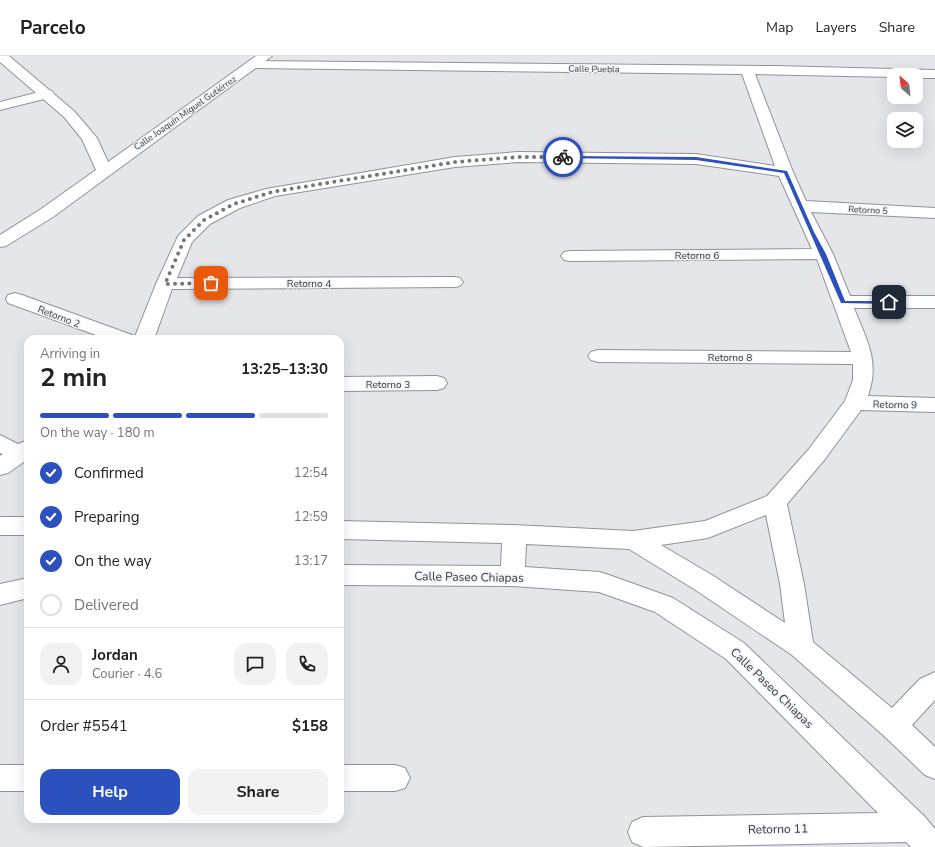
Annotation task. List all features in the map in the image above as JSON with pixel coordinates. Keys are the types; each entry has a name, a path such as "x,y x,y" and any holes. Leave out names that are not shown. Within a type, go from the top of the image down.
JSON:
{"street":[{"path":"1,56 69,114 89,138 104,170"},
{"name":"Calle Joaquín Miguel Gutiérrez","path":"0,242 47,213 104,170 253,66 265,56"},
{"path":"775,70 782,56"},
{"name":"Calle Puebla","path":"253,66 775,70 935,74"},
{"path":"344,530 514,534 633,540 708,529 775,502 817,454 855,403 863,380 863,358 824,254 800,206 747,70"},
{"path":"0,106 47,94"},
{"path":"146,335 184,240 204,220 234,204 272,192 455,162 518,157 696,158 786,172"},
{"name":"Retorno 5","path":"800,206 935,213"},
{"name":"Retorno 6","path":"570,256 824,254"},
{"name":"Retorno 4","path":"165,284 454,282"},
{"name":"Retorno 2","path":"16,300 114,335"},
{"path":"843,302 935,302"},
{"name":"Retorno 8","path":"598,356 863,358"},
{"name":"Retorno 3","path":"344,384 437,383"},
{"name":"Retorno 9","path":"855,403 935,405"},
{"path":"0,443 23,451"},
{"path":"0,467 23,451"},
{"path":"775,502 792,584 801,647"},
{"path":"0,526 24,526"},
{"path":"513,576 514,534"},
{"path":"633,540 703,582 801,647 893,726 935,766"},
{"name":"Calle Paseo Chiapas","path":"344,575 513,576 600,582 664,605 735,651 923,837"},
{"path":"0,595 10,591 24,589"},
{"path":"893,726 930,687 935,684"},
{"path":"0,778 24,778"},
{"path":"344,778 396,778"},
{"name":"Retorno 11","path":"643,832 923,837"}],"way so far":[{"path":"211,283 165,284 184,240 204,220 234,204 272,192 455,162 518,157 563,157"}],"route":[{"path":"563,157 696,158 786,172 812,232 824,254 843,302 889,302"}]}
